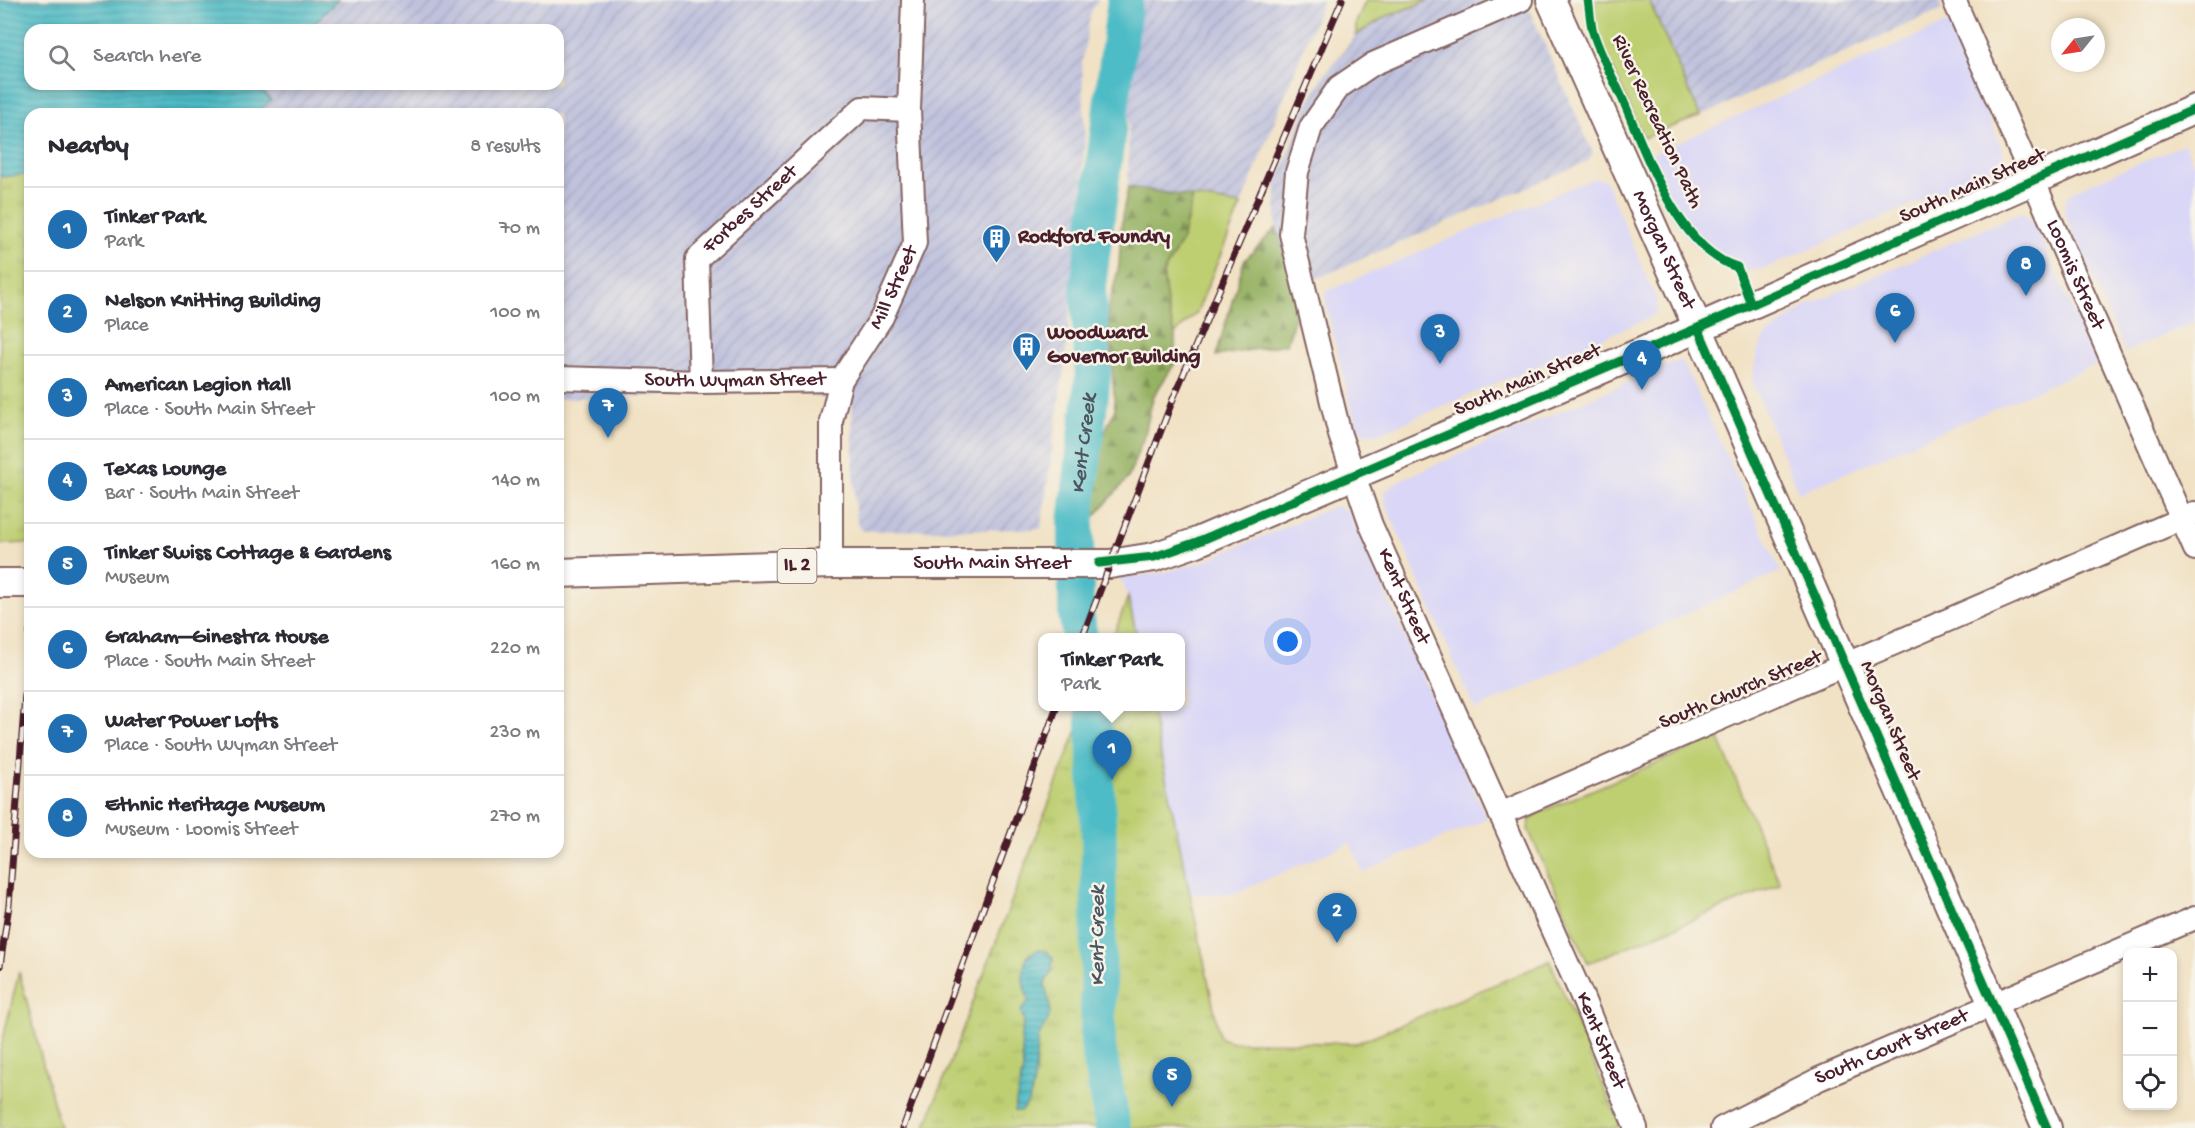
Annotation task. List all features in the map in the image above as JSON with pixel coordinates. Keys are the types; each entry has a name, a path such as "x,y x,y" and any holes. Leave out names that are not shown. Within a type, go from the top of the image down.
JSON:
{"main road":[{"name":"Morgan Street","path":"1551,0 1698,328 2047,1128"},
{"name":"South Main Street","path":"564,573 831,564 1036,565 1099,563 1154,557 1197,542 1698,328 2195,109"},
{"path":"0,584 24,583"}],"street":[{"name":"Mill Street","path":"831,564 831,421 841,380 882,317 915,243 909,111 913,0"},
{"name":"Kent Street","path":"1521,0 1373,64 1339,87 1311,127 1297,172 1291,234 1352,476 1393,577 1581,994 1636,1128"},
{"name":"Loomis Street","path":"1954,0 2188,516 2195,549"},
{"name":"Forbes Street","path":"701,382 696,259 862,108 909,111"},
{"name":"South Wyman Street","path":"564,378 701,382 841,380"},
{"name":"South Church Street","path":"1500,814 2188,516"},
{"name":"South Court Street","path":"1722,1128 1819,1079 2195,918"}],"shaded area":[{"path":"338,0 1099,0 1091,11 1082,62 1085,137 1081,193 1065,361 1041,529 863,531 858,526 855,512 852,405 793,391 564,399 564,108 263,108 271,100 262,90 564,90 564,24 314,24"},
{"path":"1135,0 1323,0 1241,205 1128,187 1129,72"},
{"path":"1430,0 1525,0 1593,153 1588,161 1297,287 1276,228 1276,186 1306,107 1323,77 1356,35 1385,17"},
{"path":"1649,0 1938,0 1942,9 1700,116"},
{"path":"1949,22 2002,149 2004,158 1999,167 1764,269 1732,270 1719,266 1686,237 1667,211 1643,158"},
{"path":"2185,144 2195,167 2195,322 2125,352 2064,212 2065,204 2068,196 2075,190"},
{"path":"1594,178 1605,180 1657,301 1656,313 1380,433 1367,435 1361,431 1355,423 1325,300 1327,291"},
{"path":"2018,214 2024,214 2034,223 2097,364 1799,493 1752,382 1757,353 1765,336 1810,304"},
{"path":"1682,361 1781,571 1475,710 1385,503 1384,492 1400,480"},
{"path":"1335,506 1348,510 1487,819 1363,872 1350,843 1233,894 1189,894 1152,711 1185,711 1185,633 1136,633 1124,584 1119,578 1166,572 1199,563"}],"green space":[{"path":"1366,0 1430,0 1385,17 1356,35 1356,23"},
{"path":"1649,0 1700,116 1643,138 1594,24 1594,1"},
{"path":"24,173 24,543 0,544 0,175"},
{"path":"1128,187 1193,197 1181,242 1163,273 1168,311 1175,334 1175,363 1153,397 1145,434 1128,478 1094,517 1100,443 1115,409 1108,309 1119,266 1122,217"},
{"path":"1193,197 1241,205 1197,312 1175,334 1168,311 1163,273 1181,242"},
{"path":"1276,228 1294,285 1295,313 1286,344 1216,356 1244,261"},
{"path":"1128,597 1136,633 1114,633"},
{"path":"1084,711 1152,711 1220,1038 1233,1042 1357,1043 1550,961 1620,1125 1617,1128 925,1128"},
{"path":"1718,737 1780,884 1588,963 1528,829 1530,820 1538,813"},
{"path":"19,972 60,1128 0,1128 0,1051"}],"water":[{"path":"0,0 338,0 314,24 24,24 24,90 262,90 271,100 263,108 24,108 24,175 0,177"},
{"path":"1038,950 1046,951 1053,958 1052,971 1045,983 1050,1015 1038,1040 1031,1096 1022,1111 1014,1111 1023,1070 1021,1036 1024,1021 1021,1011 1029,1000 1024,988 1023,972 1028,955"}],"waterway":[{"name":"Kent Creek","path":"1079,633 1076,613 1076,523 1093,376 1088,286 1125,0"},
{"name":"Kent Creek","path":"1093,711 1099,841 1098,1046 1113,1128"}],"railway":[{"path":"1084,633 1173,399 1342,0"},
{"path":"0,966 9,905 24,709"},
{"path":"903,1128 1055,711"}],"cycle path":[{"name":"River Recreation Path","path":"1588,0 1592,28 1599,49 1666,196 1697,241 1716,257 1737,267 1751,304"},
{"path":"1099,563 1154,557 1197,542 1698,328 2195,109"},
{"path":"1698,328 2047,1128"}],"place":[{"name":"Rockford Foundry","path":"997,264"},
{"name":"Ethnic Heritage Museum","path":"2026,296"},
{"name":"Graham–Ginestra House","path":"1895,343"},
{"name":"American Legion Hall","path":"1440,364"},
{"name":"Woodward Governor Building","path":"1026,372"},
{"name":"Texas Lounge","path":"1642,390"},
{"name":"Water Power Lofts","path":"608,438"},
{"name":"Tinker Park","path":"1112,780"},
{"name":"Nelson Knitting Building","path":"1337,943"},
{"name":"Tinker Swiss Cottage & Gardens","path":"1172,1107"}]}
